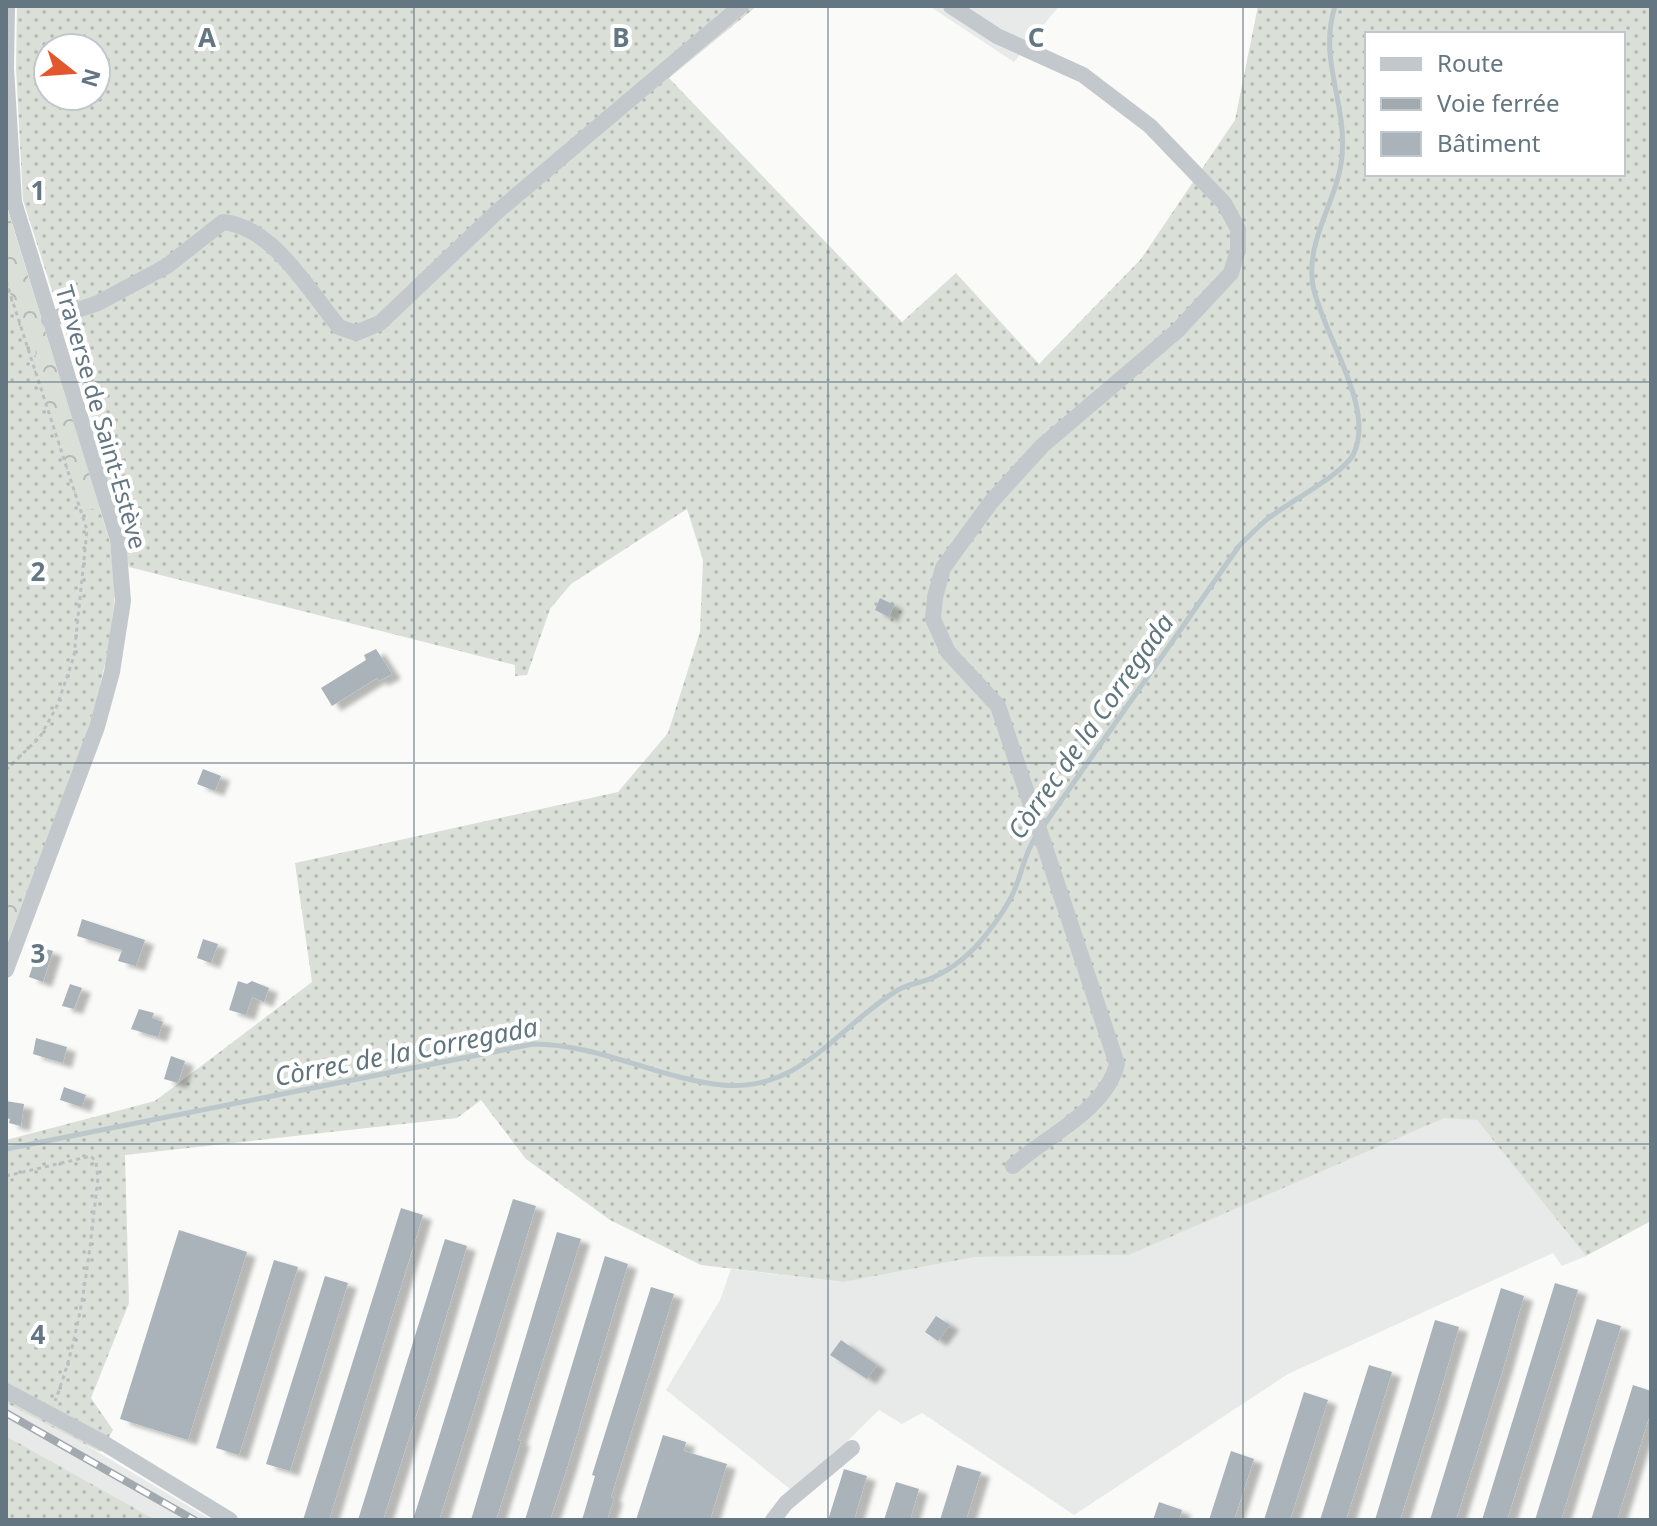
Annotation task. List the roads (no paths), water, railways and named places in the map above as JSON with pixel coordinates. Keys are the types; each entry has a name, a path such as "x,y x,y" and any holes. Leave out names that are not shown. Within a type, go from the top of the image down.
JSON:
{"street":[{"name":"Traverse de Saint-Estève","path":"6,970 97,727 112,672 123,601 118,540 14,202 6,68 7,6"},
{"path":"49,320 98,303 167,266 203,233 223,222 241,223 266,238 339,327 356,333 380,323 498,211 741,6"},
{"path":"951,6 997,36 1083,75 1150,126 1224,203 1238,229 1238,250 1231,273 1177,331 1042,446 991,502 943,568 935,597 933,619 948,652 998,706 1117,1064 1113,1081 1092,1104 1013,1166"},
{"path":"6,1391 50,1413 230,1520"},
{"path":"773,1520 786,1503 852,1448"}],"waterway":[{"name":"Còrrec de la Corregada","path":"1042,828 1239,546 1265,521 1337,471 1353,455 1359,436 1358,416 1345,371 1318,305 1312,269 1318,236 1335,189 1342,156 1341,117 1330,45 1335,6"},
{"name":"Còrrec de la Corregada","path":"6,1149 533,1044 581,1049 674,1076 722,1085 750,1085 775,1078 818,1054 898,990 940,974 970,952 1007,904 1036,836"}],"railway":[{"path":"6,1413 194,1520"}]}
